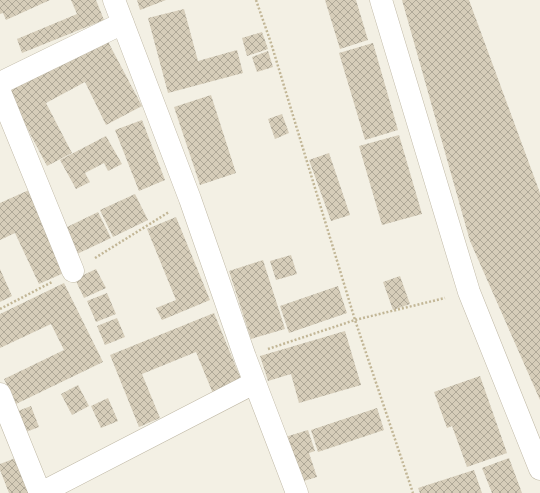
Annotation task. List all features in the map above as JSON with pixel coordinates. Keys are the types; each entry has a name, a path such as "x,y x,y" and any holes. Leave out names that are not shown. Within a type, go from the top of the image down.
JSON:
{"street":[{"path":"114,0 190,200 254,383 297,493"},
{"path":"381,0 469,292 540,469"},
{"path":"0,83 124,23"},
{"path":"0,92 73,271"},
{"path":"0,394 41,493 254,383"}],"path":[{"path":"256,0 271,43 355,320 413,493"},
{"path":"245,357 355,320 469,292"}],"building":[{"path":"0,0 50,0 6,20 3,13 0,14"},
{"path":"71,0 96,0 104,20 22,53 17,39 77,14"},
{"path":"137,0 166,0 140,10"},
{"path":"325,0 356,0 368,40 340,49"},
{"path":"402,0 469,0 540,193 540,400 470,241"},
{"path":"184,9 198,61 237,50 243,73 168,93 148,18"},
{"path":"262,32 268,49 247,56 242,38"},
{"path":"105,36 142,106 106,125 85,82 46,103 72,153 47,166 6,88"},
{"path":"373,43 398,130 365,140 339,53"},
{"path":"268,51 273,67 257,72 252,57"},
{"path":"211,95 236,173 200,185 174,107"},
{"path":"282,114 289,133 275,139 268,119"},
{"path":"142,120 165,180 139,191 115,130"},
{"path":"399,135 422,214 382,225 359,146"},
{"path":"106,136 122,164 108,171 104,163 85,173 90,182 76,189 60,160"},
{"path":"329,153 350,215 331,221 309,160"},
{"path":"29,190 66,272 39,284 15,233 0,240 0,203"},
{"path":"135,194 148,220 113,237 100,210"},
{"path":"98,212 111,238 77,254 65,228"},
{"path":"176,217 210,300 162,320 156,308 176,300 147,229"},
{"path":"291,255 297,274 276,280 270,261"},
{"path":"263,260 285,329 251,339 229,271"},
{"path":"0,269 12,296 0,302"},
{"path":"96,269 106,288 84,298 75,279"},
{"path":"400,276 410,304 393,310 383,282"},
{"path":"64,283 103,362 16,404 4,379 64,350 51,324 0,348 0,314"},
{"path":"338,286 347,313 289,333 280,306"},
{"path":"107,293 116,314 96,322 87,301"},
{"path":"214,313 243,384 214,396 196,352 142,374 160,418 139,427 110,355"},
{"path":"117,318 125,337 105,345 97,326"},
{"path":"345,331 361,385 299,403 291,374 268,381 260,356"},
{"path":"480,376 507,453 467,467 452,426 447,428 434,392"},
{"path":"78,385 89,406 72,415 61,394"},
{"path":"108,398 118,421 101,428 91,406"},
{"path":"31,406 39,427 18,435 10,414"},
{"path":"377,408 384,430 318,452 311,430"},
{"path":"308,430 315,451 309,453 317,477 297,483 282,438"},
{"path":"21,456 31,493 9,493 0,470 0,464"},
{"path":"509,458 522,493 492,493 482,468"},
{"path":"474,470 482,493 420,493 418,488"}]}
